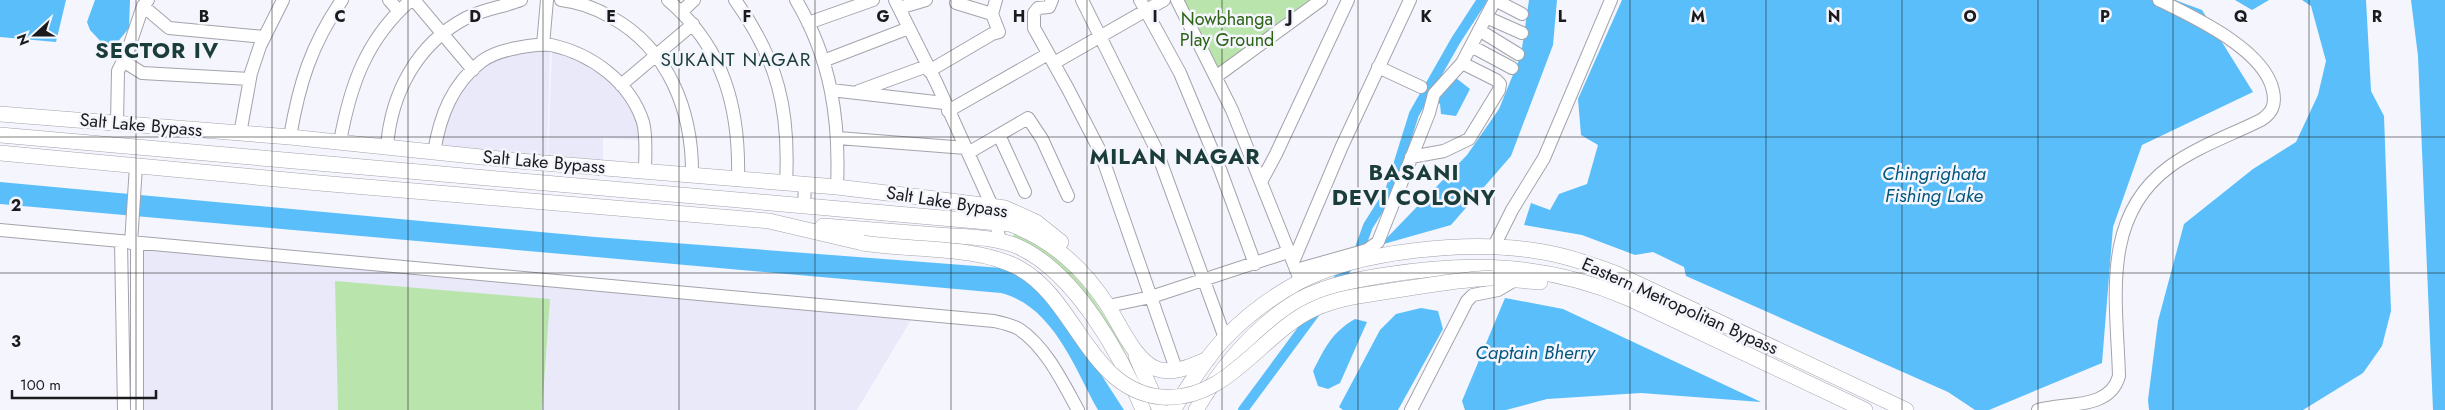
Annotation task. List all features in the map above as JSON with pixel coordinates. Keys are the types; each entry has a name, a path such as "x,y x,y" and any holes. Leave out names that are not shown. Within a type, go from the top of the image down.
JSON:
{"main road":[{"name":"Salt Lake Bypass","path":"0,114 290,137 504,159 837,187 992,206 1005,208 1036,222 1059,239 1067,258"},
{"name":"Salt Lake Bypass","path":"0,135 997,222 1027,230 1067,258 1090,282 1108,306 1124,335 1149,365 1158,369 1186,368 1208,358"},
{"path":"0,153 770,221 863,243 994,258 1020,269 1044,287 1093,352 1115,377 1128,386 1159,397 1191,394 1214,384 1241,366 1295,320 1333,301 1468,279 1493,272"},
{"name":"Salt Lake Bypass","path":"770,221 1000,241 1019,247 1034,256 1059,276 1075,294 1110,345 1143,410"},
{"name":"Eastern Metropolitan Bypass","path":"1173,410 1208,358 1225,338 1268,302 1294,266 1328,266 1392,255 1490,246 1538,251 1561,256 1617,274 1906,410"},
{"name":"Eastern Metropolitan Bypass","path":"1196,410 1222,368 1267,323 1290,306 1312,294 1362,278 1441,267 1559,276 1610,291 1865,410"},
{"name":"Eastern Metropolitan Bypass","path":"1493,272 1515,280 1563,285 1584,290 1610,291"},
{"path":"1124,335 1149,383 1160,410"}],"street":[{"path":"240,134 250,79 264,37 283,0"},
{"path":"290,137 299,88 308,61 326,23 342,0"},
{"path":"389,0 399,11"},
{"path":"340,142 355,78 369,51 399,11 412,0 473,70"},
{"path":"387,147 395,100 406,77 420,56 442,34 468,18 521,0"},
{"path":"543,45 548,0"},
{"path":"561,0 583,2 623,24 657,54 677,89 686,119 692,159 692,176"},
{"path":"668,0 693,24 712,52 732,104 737,128 738,180"},
{"path":"682,12 694,0"},
{"path":"735,0 758,36 782,95 788,138 786,183"},
{"path":"796,0 808,23 823,61 831,90 838,138 837,187"},
{"path":"808,23 872,0"},
{"path":"926,0 897,4 992,206 1000,241"},
{"path":"856,93 928,68 999,32 992,14 996,0"},
{"path":"1052,0 1049,7 1038,8 1033,21 1100,152 1176,369"},
{"path":"1082,0 1099,38 1156,149 1225,338"},
{"path":"831,90 946,107 1051,58 1099,38 1143,6 1164,0"},
{"path":"1177,0 1217,76 1294,266"},
{"path":"1217,76 1321,0"},
{"path":"1261,182 1348,0"},
{"path":"1294,266 1342,146 1410,0"},
{"path":"1328,266 1367,250 1378,242 1434,94 1462,63 1495,0 1522,14"},
{"path":"1490,246 1544,158 1611,0"},
{"path":"2038,410 2064,405 2090,404 2109,395 2117,387 2119,376 2116,305 2119,247 2133,208 2146,188 2170,166 2190,154 2261,120 2270,114 2274,105 2272,83 2261,66 2199,19 2160,0"},
{"path":"116,123 118,71 124,61 146,3 169,28 264,37"},
{"path":"956,3 992,14"},
{"path":"1143,6 1187,90 1220,169 1255,264"},
{"path":"1486,17 1522,33"},
{"path":"621,85 693,24"},
{"path":"823,61 909,28"},
{"path":"1479,30 1518,54"},
{"path":"434,152 445,107 461,80 483,60 506,50 550,44 591,60 610,73 621,85 634,104 643,123 645,171"},
{"path":"1471,46 1512,68"},
{"path":"124,61 142,73 250,79"},
{"path":"1411,157 1444,151 1469,139 1500,90 1500,84 1496,80 1462,63"},
{"path":"1378,67 1421,88"},
{"path":"838,138 967,150 999,135 1028,118 1042,139 1068,196"},
{"path":"999,135 1025,192"},
{"path":"502,178 504,159"},
{"path":"124,410 130,239 136,166"},
{"path":"804,205 805,185"},
{"path":"0,230 130,239 994,321 1018,328 1027,335 1046,357 1078,410"},
{"path":"130,239 137,410"},
{"path":"1108,306 1151,297 1255,264 1294,266"},
{"path":"1411,410 1467,301 1473,295 1498,290 1515,280"}],"shaded area":[{"path":"550,49 547,157 437,148 462,82 506,52"},
{"path":"552,50 591,63 619,89 640,123 642,140 603,138 603,160 548,158"},
{"path":"139,247 911,320 857,410 141,410"}],"green space":[{"name":"Nowbhanga Play Ground","path":"1180,0 1313,0 1218,71"},
{"path":"1015,233 1037,244 1056,258 1073,275 1088,293 1115,333 1138,376 1134,377 1072,279 1043,254 1013,236"},
{"path":"335,281 550,299 542,410 338,410"}],"water":[{"path":"0,0 66,0 56,42 0,37"},
{"path":"95,0 130,0 129,28 116,44 104,45 90,30 87,22"},
{"path":"1529,0 1557,0 1553,45 1511,156 1451,225 1380,245 1467,155 1499,109 1521,55"},
{"name":"Chingrighata Fishing Lake","path":"1622,0 2175,0 2202,10 2253,92 2142,145 2113,227 2102,363 1989,410 1975,410 1948,392 1686,276 1684,267 1653,252 1635,255 1582,235 1524,225 1531,203 1550,210 1559,194 1587,184 1598,145 1581,135 1578,99"},
{"path":"2235,0 2269,0 2252,10"},
{"path":"2302,0 2366,0 2371,91 2384,116 2391,311 2382,346 2363,373 2303,410 2149,410 2148,400 2158,321 2184,224 2253,169 2296,142 2318,95 2326,61 2311,6"},
{"path":"2411,0 2445,0 2445,410 2433,410 2418,56"},
{"path":"1456,78 1470,89 1456,116 1441,114 1440,104 1433,99"},
{"path":"0,182 595,237 1002,268 1030,281 1067,322 1124,410 1098,410 1060,340 1048,324 1035,311 1019,300 1001,293 0,204"},
{"name":"Captain Bherry","path":"1505,298 1563,309 1761,402 1641,393 1547,399 1506,410 1465,410 1462,401"},
{"path":"1421,308 1438,311 1443,329 1398,410 1343,410 1339,407 1380,330 1396,314"},
{"path":"1355,319 1367,322 1340,383 1328,389 1318,386 1313,371 1321,355 1340,329"}],"waterway":[{"path":"1338,280 1359,251 1368,226 1390,191 1414,114 1456,40 1482,0"},
{"path":"1243,410 1317,310"}],"district":[{"name":"SECTOR IV","path":"157,50"},
{"name":"SUKANT NAGAR","path":"736,59"},
{"name":"MILAN NAGAR","path":"1175,156"},
{"name":"BASANI DEVI COLONY","path":"1414,184"}]}
